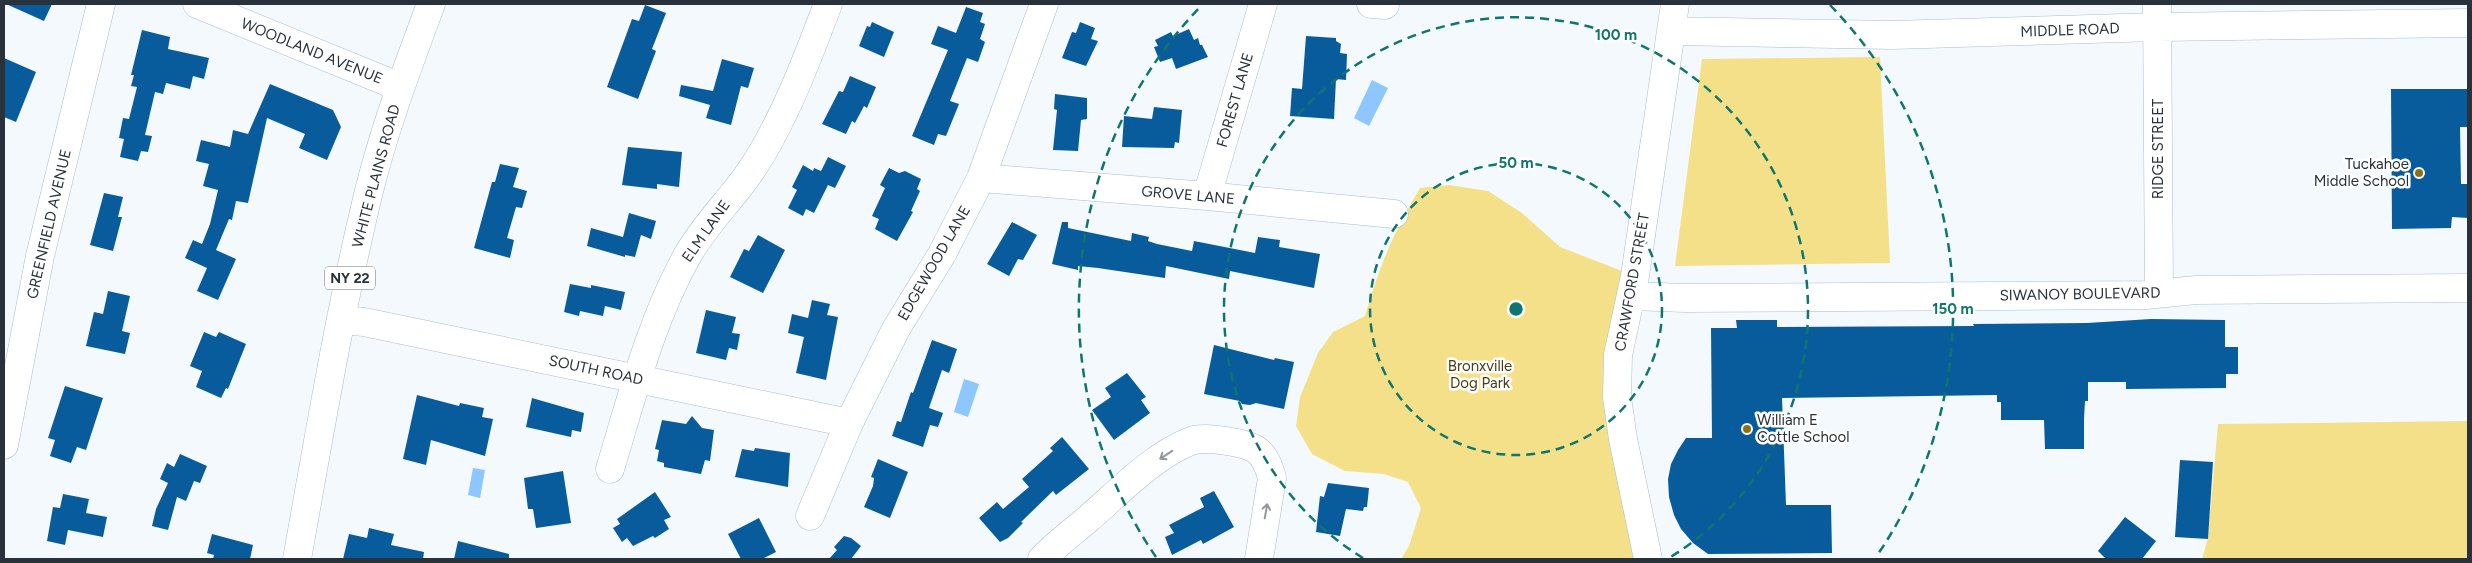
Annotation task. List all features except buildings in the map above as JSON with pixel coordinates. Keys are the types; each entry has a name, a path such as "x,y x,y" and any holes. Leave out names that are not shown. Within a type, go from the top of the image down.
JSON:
{"street":[{"name":"GREENFIELD AVENUE","path":"4,445 40,256 101,4"},
{"name":"WOODLAND AVENUE","path":"197,4 400,86"},
{"name":"WHITE PLAINS ROAD","path":"298,559 342,320 368,194 400,86 431,4"},
{"name":"ELM LANE","path":"610,469 637,379 665,299 702,231 752,169 764,149 808,55 828,4"},
{"name":"EDGEWOOD LANE","path":"810,516 850,423 896,330 942,254 981,178 1044,4"},
{"name":"FOREST LANE","path":"1207,196 1263,4"},
{"name":"CRAWFORD STREET","path":"1648,559 1627,467 1617,397 1618,355 1632,296 1674,4"},
{"name":"MIDDLE ROAD","path":"1671,31 1893,36 2157,15 2468,23"},
{"name":"RIDGE STREET","path":"2157,15 2158,294"},
{"name":"GROVE LANE","path":"981,178 1207,196 1394,214"},
{"name":"SIWANOY BOULEVARD","path":"1632,296 1685,298 2158,294 2196,290 2468,288"},
{"name":"SOUTH ROAD","path":"342,320 364,322 850,423"},
{"path":"1042,559 1133,480 1167,454 1192,440 1207,439 1255,449 1264,458 1272,478 1259,559"}],"green space":[{"path":"1880,57 1890,263 1675,266 1702,59"},
{"name":"Bronxville Dog Park","path":"1449,185 1488,191 1522,213 1560,247 1622,271 1636,559 1401,559 1409,546 1421,508 1408,482 1384,474 1345,471 1312,454 1296,426 1300,397 1318,353 1333,332 1365,316 1388,250 1402,219 1420,188"},
{"path":"2468,421 2468,559 2202,559 2208,538 2218,424"}],"water":[{"path":"1372,80 1388,88 1369,126 1354,118"},
{"path":"964,379 979,384 968,417 954,412"},
{"path":"473,468 485,470 480,498 468,495"}],"place":[{"name":"Tuckahoe Middle School","path":"2419,173"},
{"name":"William E Cottle School","path":"1747,429"}]}
